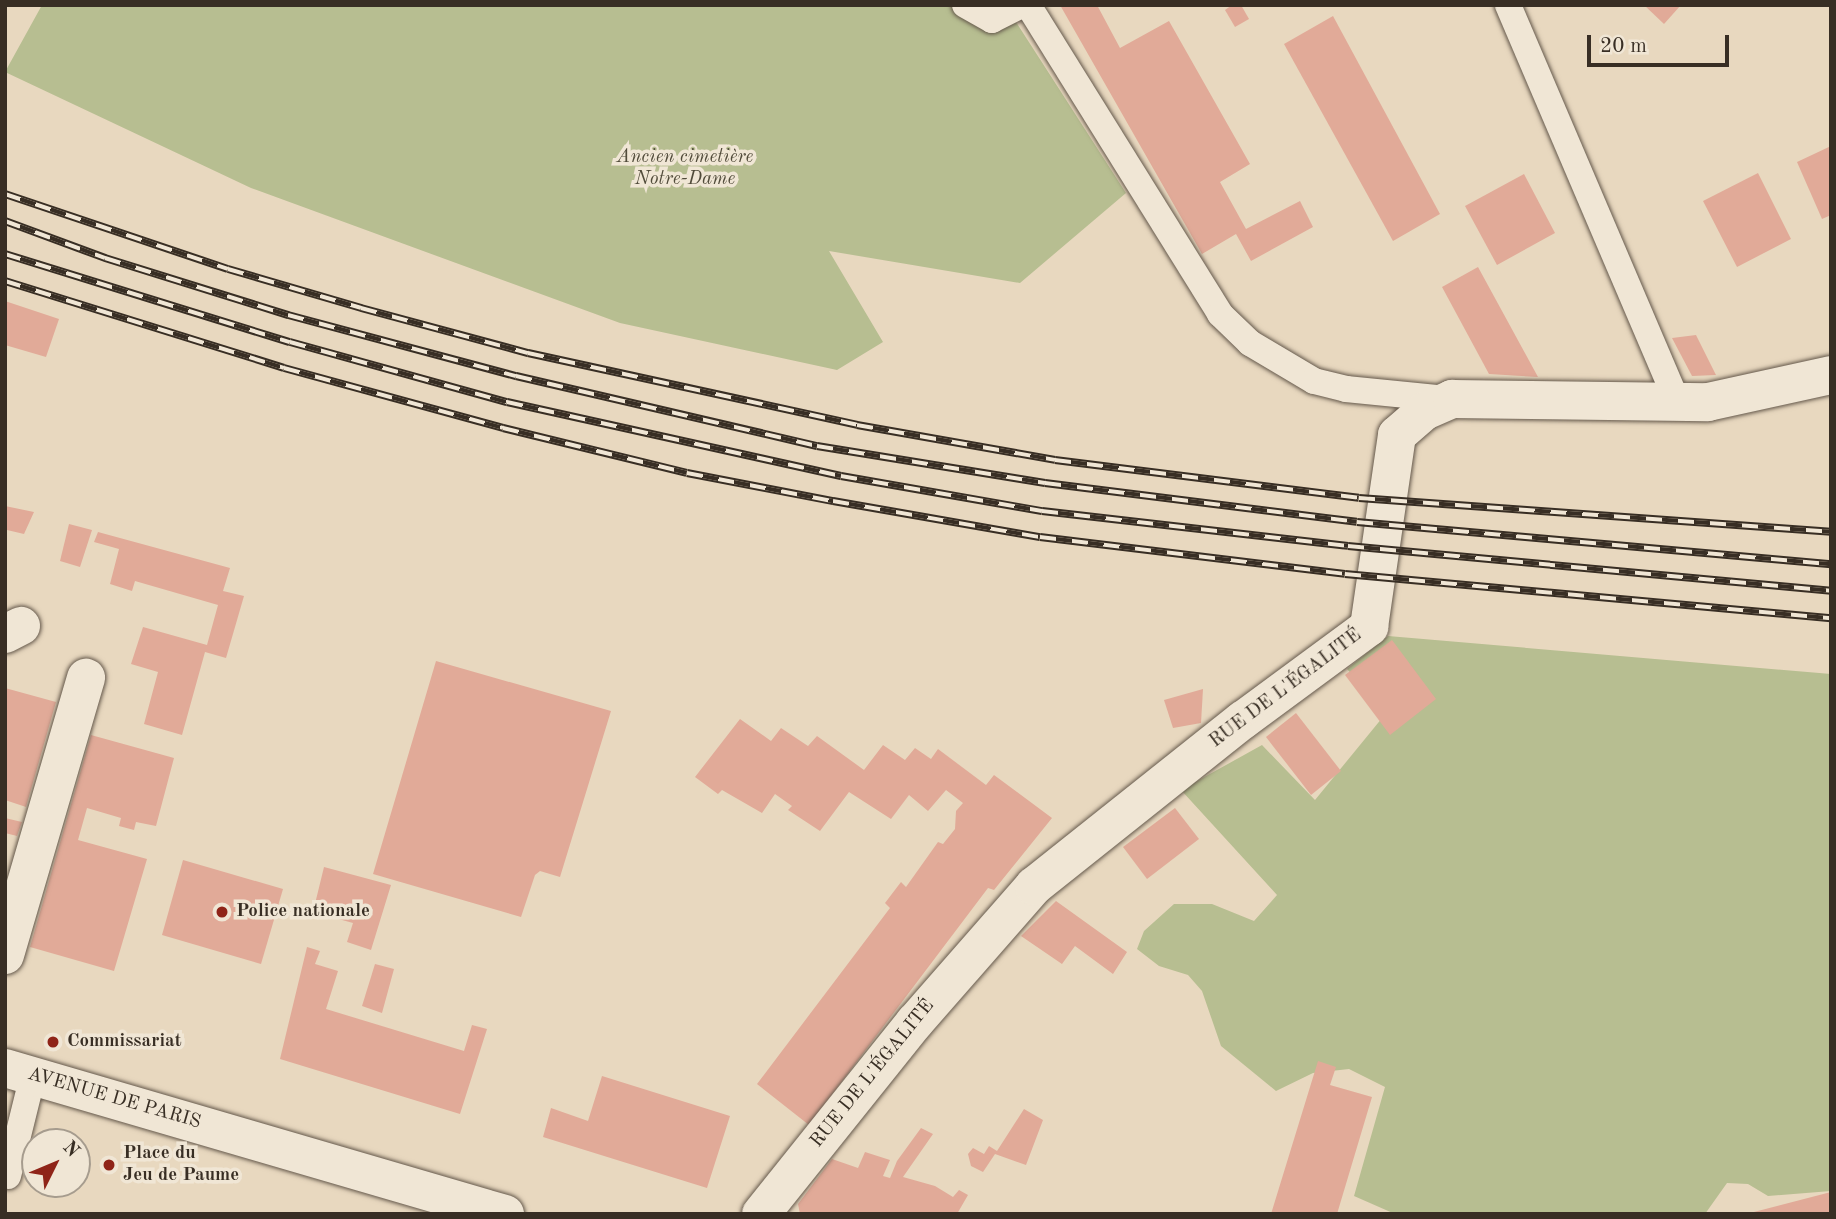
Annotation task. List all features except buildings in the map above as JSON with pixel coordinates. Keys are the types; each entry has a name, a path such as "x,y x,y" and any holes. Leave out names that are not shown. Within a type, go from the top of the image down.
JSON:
{"street":[{"name":"RUE DE L'ÉGALITÉ","path":"761,1214 915,1022 1034,886 1243,720 1369,627 1397,435 1425,411 1452,399 1708,402 1831,375"},
{"path":"5,955 86,678"},
{"name":"AVENUE DE PARIS","path":"19,1072 505,1214"}],"lane":[{"path":"965,5 992,20 1022,5"},
{"path":"1028,5 1220,314 1250,342 1314,381 1346,389 1452,399"},
{"path":"1508,5 1677,402"},
{"path":"8,1176 19,1072"}],"green space":[{"name":"Ancien cimetière Notre-Dame","path":"42,5 1005,5 1126,193 1020,283 829,251 883,342 837,370 620,323 251,188 5,72"},
{"path":"1388,636 1831,674 1831,1191 1768,1196 1748,1184 1727,1183 1705,1214 1395,1214 1354,1196 1385,1087 1349,1069 1313,1073 1276,1091 1221,1046 1202,991 1188,975 1159,966 1137,949 1144,931 1174,904 1212,904 1254,921 1277,895 1181,790 1262,745 1315,800 1387,712 1347,669"}],"railway":[{"path":"5,194 228,269 361,308 528,353 857,425 1055,460 1359,498 1831,532"},
{"path":"5,221 105,258 288,315 516,376 817,446 1045,483 1357,522 1831,564"},
{"path":"5,254 290,342 507,402 841,476 1042,511 1348,546 1831,591"},
{"path":"5,281 284,368 503,428 687,473 833,501 1040,537 1345,574 1831,618"}],"place":[{"name":"Police nationale","path":"222,912"},
{"name":"Commissariat","path":"53,1042"},
{"name":"Place du Jeu de Paume","path":"109,1165"}]}
